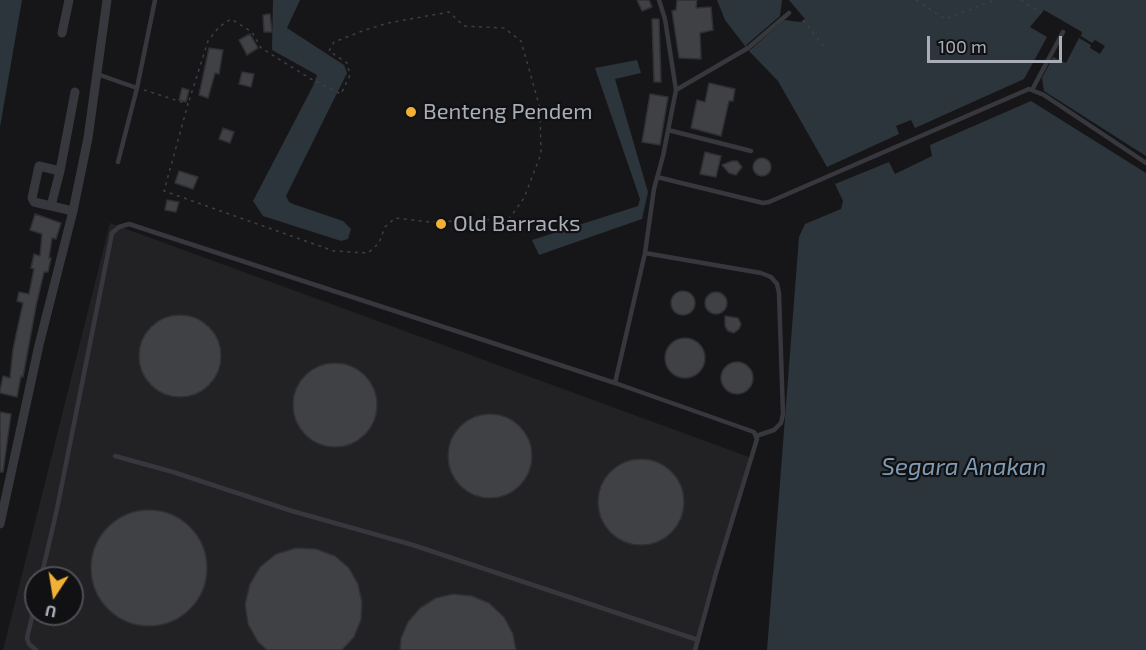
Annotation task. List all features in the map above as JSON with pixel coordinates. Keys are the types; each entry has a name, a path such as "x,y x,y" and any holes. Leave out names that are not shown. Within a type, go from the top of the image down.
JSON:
{"street":[{"path":"62,33 69,0"},
{"path":"0,524 88,138 107,0"},
{"path":"51,206 75,92"},
{"path":"60,171 42,166 37,169 32,199 73,211"}],"lane":[{"path":"118,162 137,88 155,0"},
{"path":"615,383 645,253 657,177 676,90 665,20 659,0"},
{"path":"676,90 748,48 789,13"},
{"path":"1032,90 1063,32"},
{"path":"97,74 137,88"},
{"path":"657,177 763,203 769,202 1020,91 1032,90 1044,95 1146,163"},
{"path":"668,130 751,151"},
{"path":"44,566 112,233 129,224 615,383 754,432 756,436"},
{"path":"645,253 761,273 771,277 777,284 783,414 781,423 774,430 756,436"},
{"path":"694,650 756,436"},
{"path":"115,456 173,472 292,511 413,544 698,640"},
{"path":"30,626 27,638 29,644 36,650"}],"path":[{"path":"916,0 945,19 995,0"},
{"path":"1021,0 1041,13"},
{"path":"449,12 464,26 504,28 521,41 540,108 541,154 524,198 509,219 430,222 395,218 385,227 379,243 368,253 334,251 164,190 188,104 208,41 219,27 231,19 252,32 261,48 311,79 341,94 350,75 347,63 329,51 334,42 388,23 449,12"},
{"path":"803,20 826,49"},
{"path":"137,88 188,104"}],"shaded area":[{"path":"110,223 749,457 716,573 698,650 3,650 24,566 24,626 84,626 84,566 24,566"}],"water":[{"path":"0,0 22,0 0,127"},
{"path":"273,0 300,0 287,28 344,65 347,73 286,196 293,204 343,221 351,229 348,239 341,241 263,216 253,201 317,75 272,50"},
{"name":"Segara Anakan","path":"717,0 1146,0 1146,650 767,650 799,237 805,224 841,209 843,201 827,167 778,81 749,51 725,20"},
{"path":"637,60 641,73 615,79 648,192 642,219 539,255 532,240 638,206 640,199 595,68"}],"pier":[{"path":"782,0 789,0 805,19 801,22 784,20 749,51 746,45 780,16"},
{"path":"1044,10 1082,32 1081,36 1092,43 1095,40 1105,46 1100,54 1079,38 1066,63 1053,57 1042,78 1044,91 1146,156 1146,173 1031,101 930,145 932,156 895,174 889,162 835,184 827,167 899,134 896,126 911,120 915,128 1024,79 1047,37 1030,27"}],"building":[{"path":"637,0 649,0 652,7 642,11"},
{"path":"677,0 697,0 696,8 711,7 713,30 700,33 701,59 679,58 672,11 676,10"},
{"path":"270,14 272,32 264,32 263,15"},
{"path":"652,19 659,19 661,82 654,82"},
{"path":"250,34 258,48 247,55 239,40"},
{"path":"209,48 223,50 219,74 215,73 208,98 199,95"},
{"path":"242,72 254,74 251,87 239,84"},
{"path":"709,83 735,89 733,101 729,101 721,136 691,128 697,100 705,102"},
{"path":"182,88 189,90 186,102 179,100"},
{"path":"650,94 668,97 660,145 642,142"},
{"path":"223,128 234,132 230,143 219,139"},
{"path":"705,152 721,156 716,177 700,174"},
{"path":"762,158 770,163 771,167 766,175 762,176 754,171 753,167 758,159"},
{"path":"737,161 742,167 736,175 729,173 722,165"},
{"path":"179,171 198,177 193,189 175,183"},
{"path":"167,200 179,202 176,212 165,210"},
{"path":"35,214 61,223 56,239 52,238 48,272 44,272 17,397 0,393 0,390 3,376 10,378 13,349 23,303 17,301 19,292 29,294 34,269 31,268 34,254 40,256 42,234 30,230"},
{"path":"683,291 692,294 695,303 692,312 683,315 674,312 671,303 674,294"},
{"path":"716,292 724,295 727,303 724,311 716,314 708,311 705,303 708,295"},
{"path":"180,315 196,318 209,327 218,340 221,356 218,372 209,385 196,394 180,397 164,394 151,385 142,372 139,356 142,340 151,327 164,318"},
{"path":"725,316 738,318 741,324 734,333 728,331 725,326"},
{"path":"685,338 699,344 705,358 699,372 685,378 671,372 665,358 671,344"},
{"path":"737,362 748,367 753,378 748,389 737,394 726,389 721,378 726,367"},
{"path":"335,363 358,370 370,382 377,405 370,428 358,440 335,447 312,440 300,428 293,405 300,382 312,370"},
{"path":"0,412 11,414 3,472 0,472"},
{"path":"482,414 498,414 514,421 525,432 532,448 529,472 520,486 498,498 482,498 466,491 455,480 448,464 448,448 455,432 466,421"},
{"path":"633,459 649,459 672,471 681,485 684,502 681,519 672,533 649,545 633,545 617,538 605,526 598,510 598,494 605,478 617,466"},
{"path":"149,510 171,515 190,527 202,546 207,568 202,590 190,609 171,621 149,626 127,621 108,609 96,590 91,568 96,546 108,527 127,515"},
{"path":"296,548 316,549 335,556 349,568 358,584 362,602 361,620 354,637 342,650 267,650 258,642 248,624 245,604 250,584 260,567 276,554"},
{"path":"453,594 472,596 489,603 504,617 513,634 516,650 400,650 401,638 408,622 420,608 436,598"}],"place":[{"name":"Benteng Pendem","path":"411,112"},
{"name":"Old Barracks","path":"441,224"}]}
